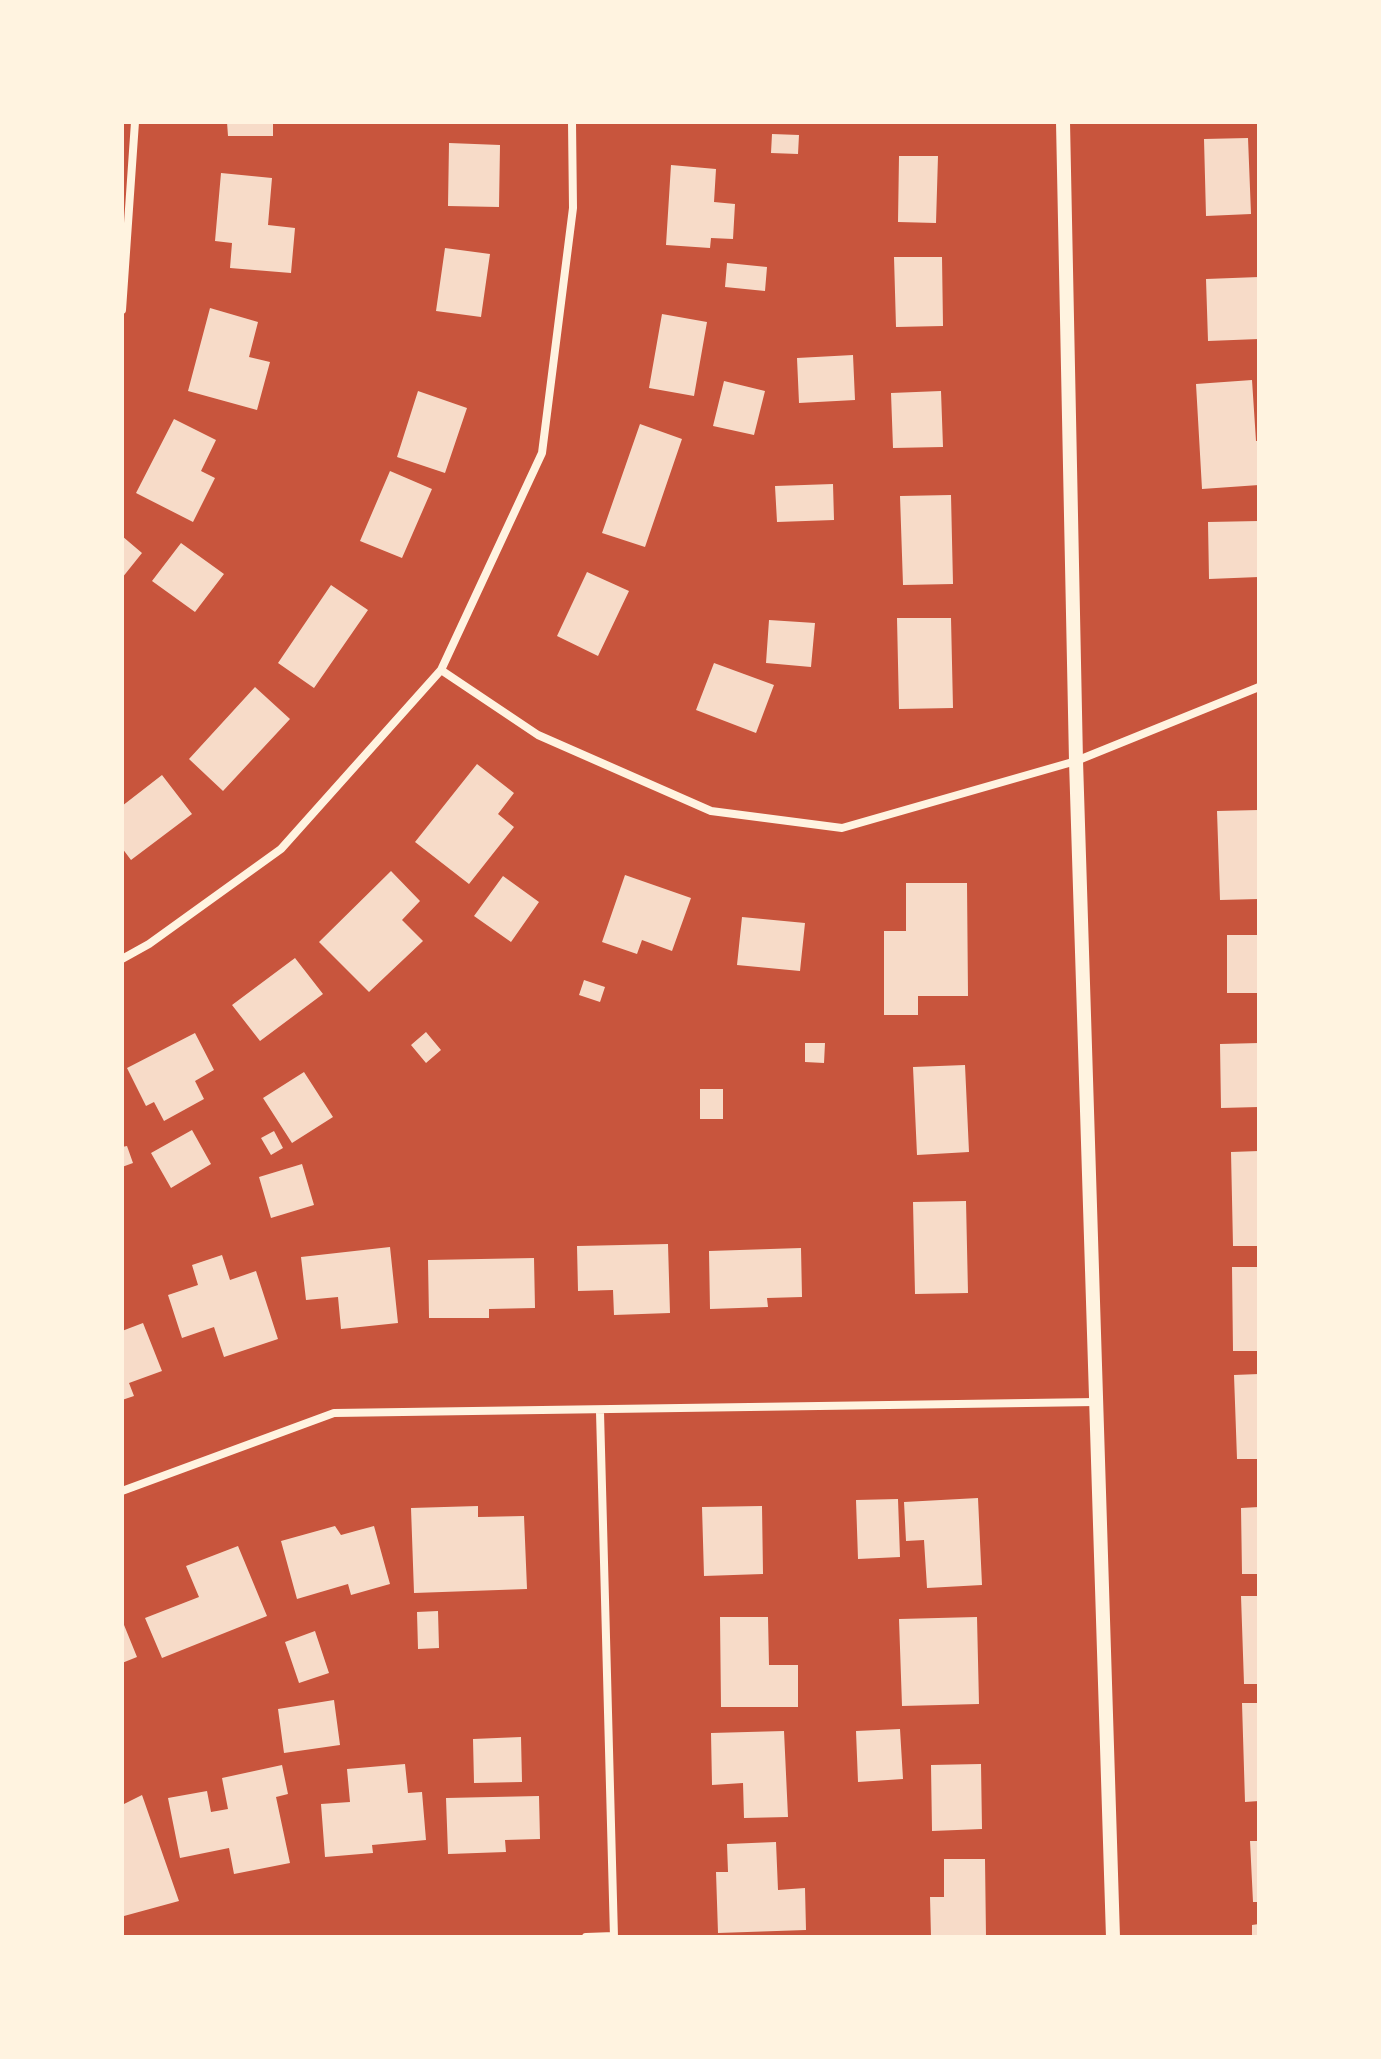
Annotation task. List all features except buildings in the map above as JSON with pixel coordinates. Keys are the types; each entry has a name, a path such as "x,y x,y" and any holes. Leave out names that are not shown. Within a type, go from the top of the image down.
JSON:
{"street":[{"path":"122,310 135,122"},
{"path":"122,959 149,944 281,849 441,670 542,453 573,208 572,122"},
{"path":"1063,122 1076,761 1113,1937"},
{"path":"441,670 538,735 711,811 842,828 1076,761 1259,687"},
{"path":"122,1491 334,1413 600,1412 1096,1402"},
{"path":"586,1937 614,1937 600,1412"}]}
